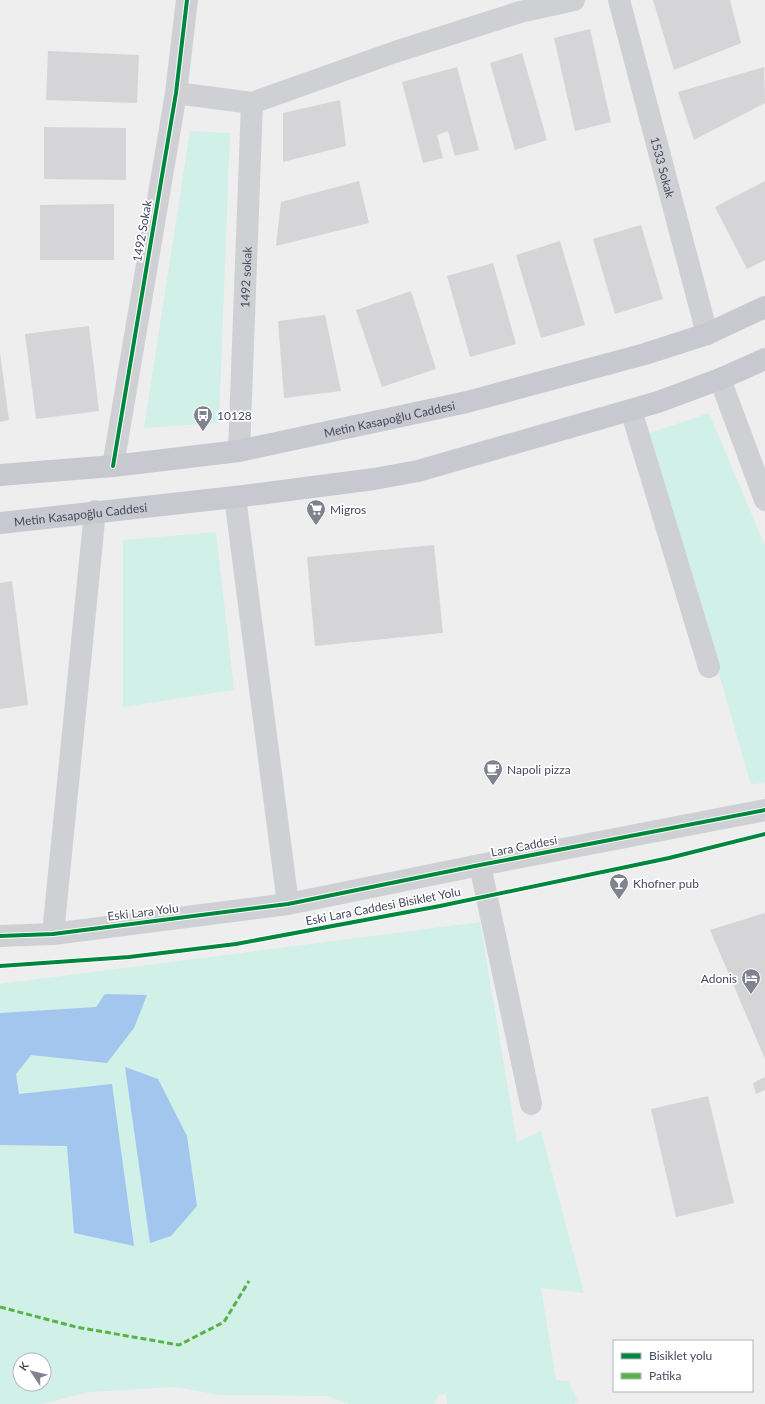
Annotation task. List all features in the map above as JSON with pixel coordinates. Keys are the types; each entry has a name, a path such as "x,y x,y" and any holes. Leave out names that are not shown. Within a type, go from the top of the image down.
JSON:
{"main road":[{"name":"Metin Kasapoğlu Caddesi","path":"0,475 113,466 239,451 466,402 645,354 707,334 765,307"},
{"name":"Metin Kasapoğlu Caddesi","path":"0,523 95,511 235,497 374,479 418,471 630,410 720,379 765,359"}],"street":[{"name":"1492 Sokak","path":"113,466 176,93 187,0"},
{"path":"176,93 252,103 439,38 520,12 574,0"},
{"name":"1533 Sokak","path":"619,0 707,334"},
{"name":"1492 sokak","path":"239,451 252,103"},
{"path":"720,379 765,500"},
{"path":"630,410 709,667"},
{"path":"235,497 288,904"},
{"path":"53,934 95,511"},
{"name":"Lara Caddesi","path":"288,904 480,864 765,810"},
{"path":"480,864 531,1104"},
{"name":"Eski Lara Yolu","path":"0,936 53,934 288,904"}],"green space":[{"path":"190,131 230,133 219,423 144,428"},
{"path":"709,413 765,546 765,782 751,785 650,433"},
{"path":"216,532 234,690 123,707 123,540"},
{"path":"480,922 517,1142 541,1131 584,1293 541,1288 556,1380 568,1381 578,1401 573,1404 447,1404 446,1394 439,1395 434,1404 349,1404 328,1396 220,1395 175,1387 89,1392 42,1404 0,1404 0,984"}],"water":[{"path":"105,994 147,995 134,1028 107,1063 31,1055 16,1074 19,1094 112,1084 134,1246 74,1233 67,1146 0,1145 0,1013 96,1007"},
{"path":"125,1067 158,1079 187,1136 197,1206 171,1236 150,1243"}],"building":[{"path":"653,0 730,0 741,43 674,70"},
{"path":"590,29 611,122 575,131 554,38"},
{"path":"48,51 139,55 137,103 46,100"},
{"path":"522,53 547,140 515,150 490,63"},
{"path":"457,67 479,150 455,156 448,131 437,135 443,158 423,163 402,82"},
{"path":"764,67 765,103 694,140 678,92"},
{"path":"340,100 346,146 283,162 283,113"},
{"path":"44,127 126,128 126,180 44,179"},
{"path":"359,181 369,223 276,246 281,202"},
{"path":"765,181 765,260 747,269 715,207"},
{"path":"114,204 114,260 40,260 40,205"},
{"path":"641,225 663,299 615,314 593,239"},
{"path":"560,241 585,325 541,338 516,255"},
{"path":"493,263 516,344 470,357 447,276"},
{"path":"411,291 436,369 382,387 356,310"},
{"path":"325,315 341,391 284,398 278,321"},
{"path":"89,326 99,411 36,419 25,334"},
{"path":"0,352 9,420 0,422"},
{"path":"434,545 443,633 315,646 307,557"},
{"path":"12,581 28,705 0,709 0,583"},
{"name":"Adonis","path":"765,913 765,1059 710,930"},
{"path":"765,1077 765,1090 756,1094 753,1083"},
{"path":"708,1096 734,1203 676,1217 651,1109"}],"marked path":[{"path":"0,1307 76,1327 179,1345 224,1322 249,1281"}],"cycle path":[{"path":"113,466 176,93 187,0"},
{"path":"0,936 53,934 288,904 765,810"},
{"name":"Eski Lara Caddesi Bisiklet Yolu","path":"0,966 129,957 236,944 440,906 669,858 765,834"}],"place":[{"name":"10128","path":"203,432"},
{"name":"Migros","path":"316,526"},
{"name":"Napoli pizza","path":"493,786"},
{"name":"Khofner pub","path":"619,900"},
{"name":"Adonis","path":"751,995"}]}
